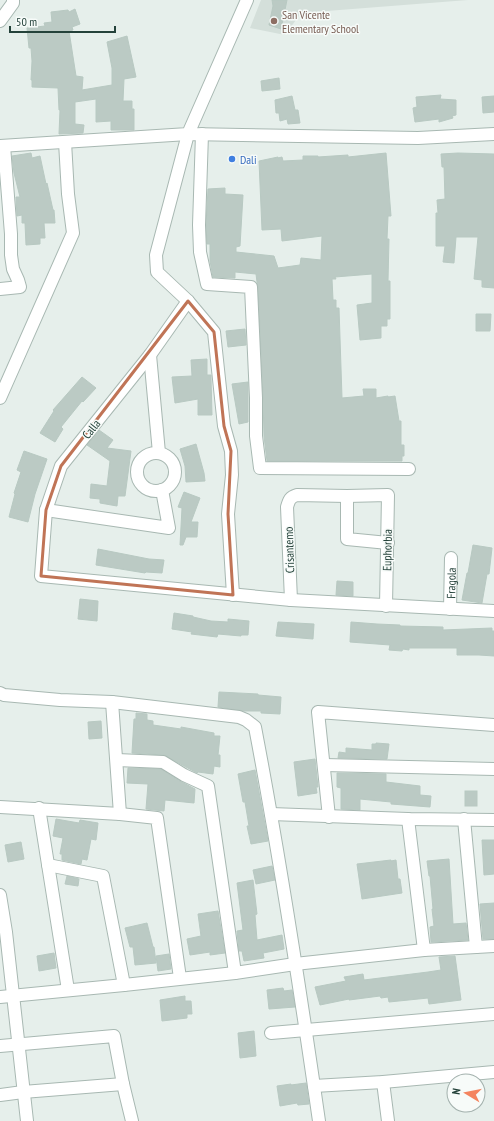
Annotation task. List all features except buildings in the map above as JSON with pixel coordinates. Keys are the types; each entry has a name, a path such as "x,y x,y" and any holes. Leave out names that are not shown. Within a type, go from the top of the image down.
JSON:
{"street":[{"path":"0,21 13,3 13,0"},
{"path":"247,0 188,134 156,255 157,272 188,301 214,332 224,426 231,451 232,475 228,514 233,595 386,606 494,610"},
{"path":"0,289 20,287 13,269 11,255 11,234 2,146 188,134 418,138 494,134"},
{"path":"202,134 199,225 200,252 207,284 251,287 256,398 256,436 260,468 409,469"},
{"path":"0,398 73,233 68,194 65,142"},
{"name":"Calla","path":"188,301 150,355 61,466 46,510 41,576 233,595"},
{"path":"150,355 159,452"},
{"path":"159,452 166,455 174,465 175,471 172,482 168,487 162,490 150,490 140,482 138,475 139,463 149,454 159,452"},
{"path":"46,510 169,528 162,490"},
{"name":"Euphorbia","path":"347,496 388,494 386,606"},
{"name":"Crisantemo","path":"291,600 288,501 291,497 297,495 347,496"},
{"path":"347,496 347,539 388,543"},
{"name":"Fragola","path":"450,609 451,558"},
{"path":"0,693 4,695 60,700 112,702 239,718 246,720 255,727 271,814 306,1030 319,1121"},
{"path":"112,702 120,814"},
{"path":"330,816 318,712 494,725"},
{"path":"117,760 163,762 184,775 208,786 236,972"},
{"path":"324,765 494,769"},
{"path":"0,807 39,808 158,818 180,978"},
{"path":"39,808 68,990"},
{"path":"271,814 408,819 494,820"},
{"path":"408,819 424,950"},
{"path":"464,819 476,948"},
{"path":"48,865 103,876 124,985"},
{"path":"0,895 3,932 13,995 17,1044 27,1121"},
{"path":"0,997 124,985 424,950 494,946"},
{"path":"271,1033 494,1014"},
{"path":"0,1046 114,1036 132,1121"},
{"path":"314,1086 383,1082 494,1072"},
{"path":"383,1082 388,1121"},
{"path":"0,1096 23,1092 123,1084"}],"highlighted area":[{"path":"188,301 214,332 224,426 231,451 228,514 233,595 41,576 46,510 61,466"}],"shaded area":[{"name":"San Vicente Elementary School","path":"261,0 468,0 301,13 285,35 250,28"}],"place":[{"name":"San Vicente Elementary School","path":"274,21"},
{"name":"Dali","path":"232,159"}]}
